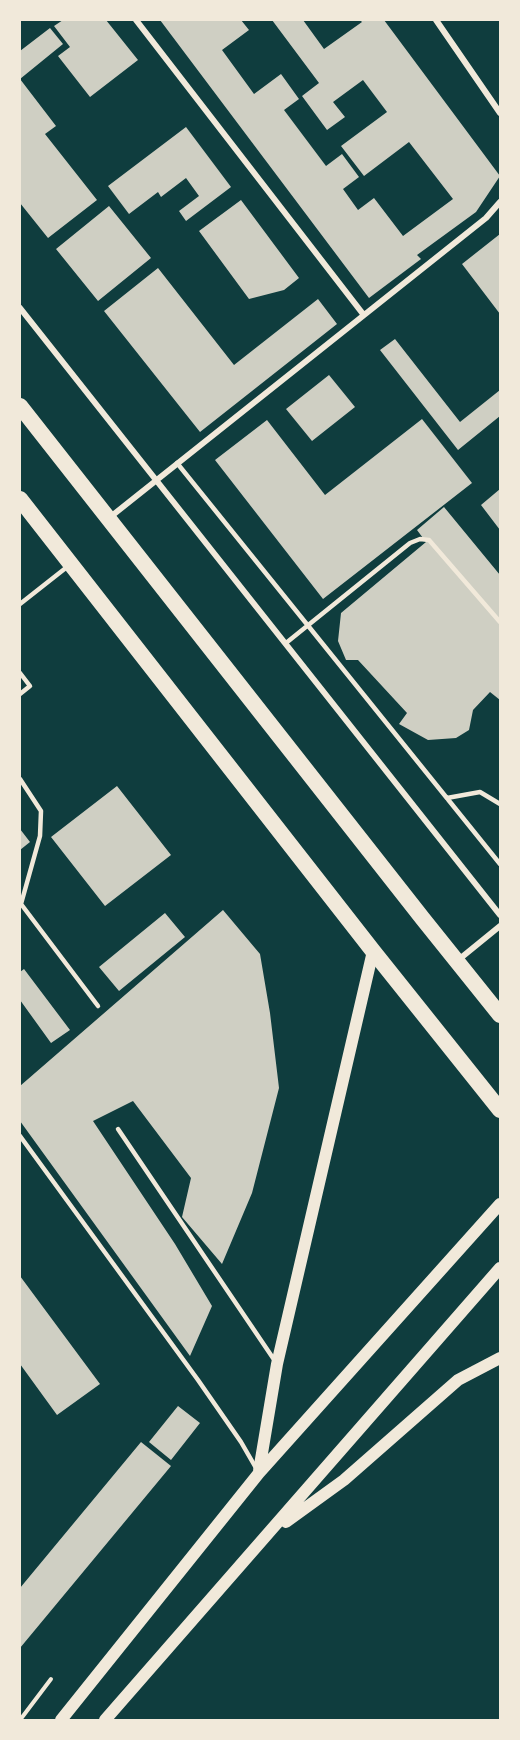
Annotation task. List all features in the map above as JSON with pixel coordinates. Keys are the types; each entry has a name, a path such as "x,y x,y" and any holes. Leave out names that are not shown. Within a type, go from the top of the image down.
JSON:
{"highway":[{"path":"20,405 456,961 501,1015"},
{"path":"20,499 373,951 501,1110"}],"main road":[{"path":"258,1473 277,1364 373,951"},
{"path":"61,1720 258,1473 501,1204"},
{"path":"105,1720 501,1268"},
{"path":"268,1535 344,1480 458,1380 501,1358"}],"street":[{"path":"136,20 363,314"},
{"path":"436,20 501,113"},
{"path":"108,518 486,218 501,202"},
{"path":"20,308 501,915"},
{"path":"456,961 501,926"}],"lane":[{"path":"177,464 501,864"},
{"path":"286,643 410,543 420,538 429,540 501,622"},
{"path":"20,604 71,564"},
{"path":"20,673 30,686 20,694"},
{"path":"20,779 41,811 40,836 21,904 98,1006"},
{"path":"447,798 480,792 501,804"},
{"path":"118,1129 277,1364"},
{"path":"20,1136 198,1380 241,1442 258,1473"}],"path":[{"path":"20,1720 51,1679"}],"building":[{"path":"63,20 106,20 138,60 90,97 58,56 70,47 54,26"},
{"path":"160,20 241,20 249,30 222,50 254,94 281,74 299,99 284,110 326,166 342,154 359,177 343,189 358,210 374,198 403,236 453,199 409,142 364,176 341,146 387,112 363,80 333,102 345,117 327,130 302,96 319,83 272,20 303,20 324,49 362,22 360,20 384,20 500,176 476,212 417,255 421,259 369,298"},
{"path":"50,28 63,44 20,79 20,51"},
{"path":"20,79 56,126 45,134 97,200 48,238 20,203"},
{"path":"186,127 231,187 186,221 179,211 199,196 186,178 161,197 158,192 129,214 108,186"},
{"path":"241,200 299,278 284,290 249,299 199,231"},
{"path":"109,206 151,258 98,301 56,249"},
{"path":"500,234 500,314 462,264"},
{"path":"158,268 234,365 318,299 337,324 200,432 104,311"},
{"path":"395,339 460,422 500,390 500,416 458,450 380,350"},
{"path":"329,375 355,407 312,441 286,409"},
{"path":"422,419 472,483 323,599 215,460 267,420 325,495"},
{"path":"500,489 500,530 481,505"},
{"path":"444,507 500,575 500,700 490,692 473,710 469,730 456,738 428,740 399,724 407,713 358,660 346,660 338,641 341,613 426,542 417,530"},
{"path":"117,786 171,855 105,906 51,837"},
{"path":"20,829 30,842 20,850"},
{"path":"223,910 260,954 279,1088 252,1193 222,1264 182,1217 191,1178 133,1101 93,1121 175,1244 212,1306 190,1356 20,1121 20,1086"},
{"path":"165,913 185,937 119,991 99,967"},
{"path":"24,969 70,1030 51,1043 20,1000 20,972"},
{"path":"20,1276 100,1384 57,1415 20,1364"},
{"path":"178,1406 200,1423 171,1460 149,1442"},
{"path":"141,1442 171,1466 20,1648 20,1588"}]}
